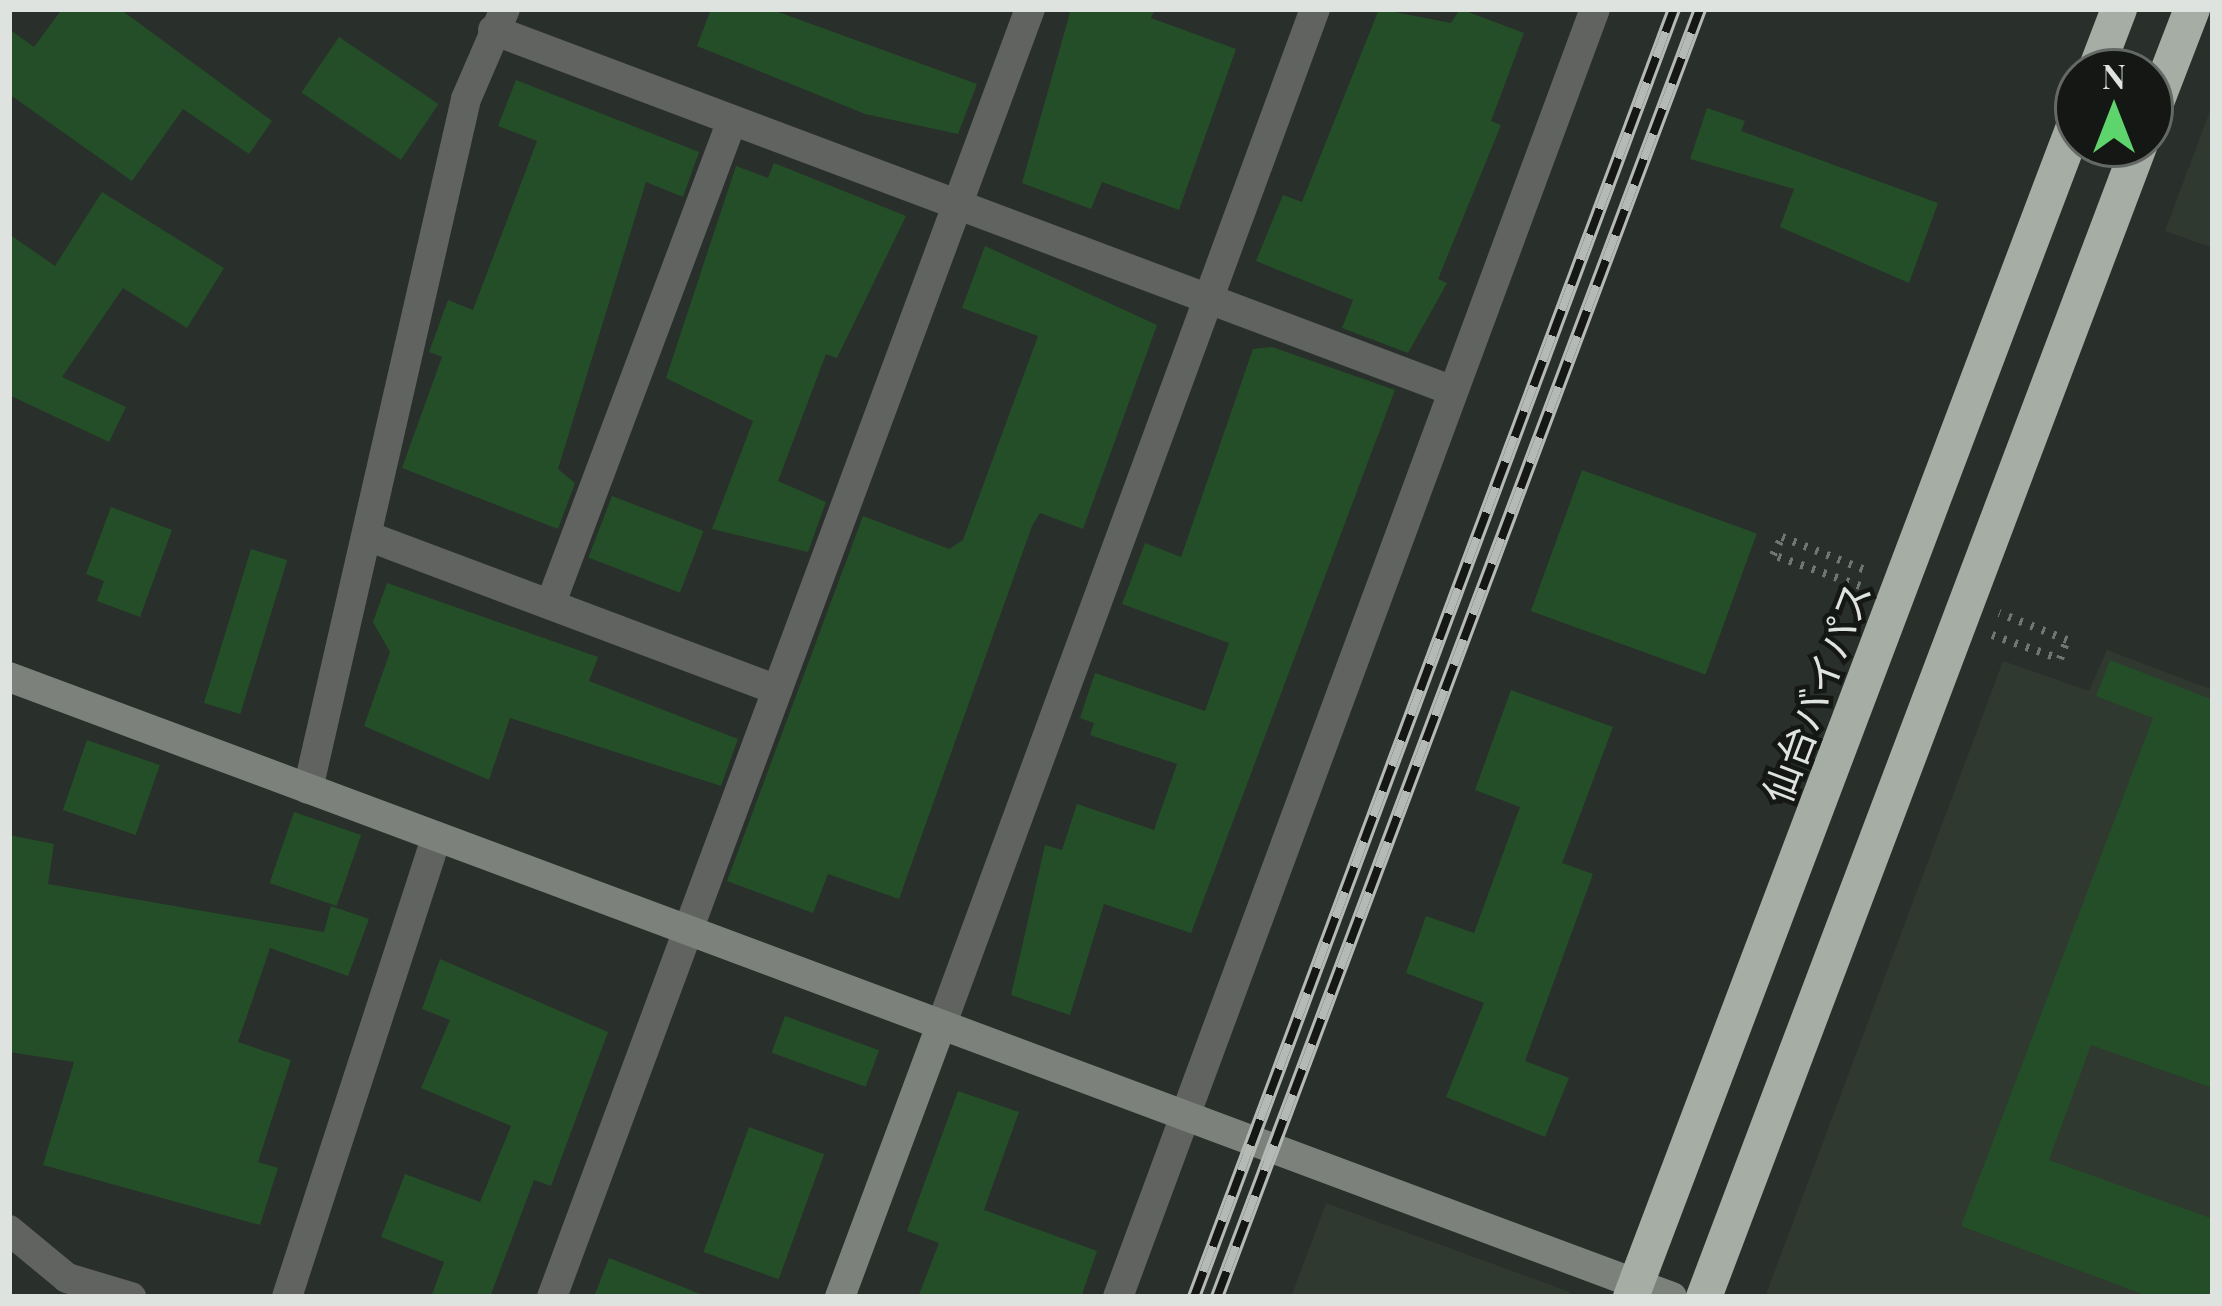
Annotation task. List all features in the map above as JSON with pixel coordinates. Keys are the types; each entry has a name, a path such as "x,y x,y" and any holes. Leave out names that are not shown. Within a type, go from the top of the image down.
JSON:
{"highway":[{"path":"2104,48 2119,9"},
{"path":"2174,56 2192,9"},
{"name":"仙台バイパス","path":"1633,1291 2058,168"},
{"path":"1705,1297 2131,168"}],"street":[{"path":"552,1297 1030,9"},
{"path":"840,1297 1315,9"},
{"path":"1118,1297 1595,9"},
{"path":"308,789 370,537 466,100 499,20 730,126 960,205 1451,390"},
{"path":"552,599 730,126"},
{"path":"370,537 552,599 777,690"},
{"path":"9,677 1185,1116 1633,1291 1672,1297"},
{"path":"287,1297 436,839"},
{"path":"9,1229 67,1278 131,1297"}],"path":[{"path":"1839,579 1773,555 1782,538 1869,572"},
{"path":"1992,610 2067,640 2060,659 2005,639"}],"shaded area":[{"path":"2213,103 2213,248 2165,231"},
{"path":"2107,650 2213,690 2213,1297 1765,1297 2003,661 2089,691"},
{"path":"1326,1203 1570,1292 1568,1297 1291,1297"}],"building":[{"path":"62,9 120,9 272,121 249,154 183,109 132,181 9,94 9,29 34,47"},
{"path":"711,9 770,9 977,84 958,134 865,114 697,46"},
{"path":"1071,9 1155,9 1151,18 1236,49 1179,210 1102,182 1091,209 1022,183"},
{"path":"1379,9 1451,23 1460,9 1524,33 1491,121 1501,125 1438,279 1447,283 1408,353 1342,328 1353,300 1256,261 1283,195 1302,202"},
{"path":"339,37 438,104 401,160 302,93"},
{"path":"516,80 699,152 683,197 646,182 558,469 575,483 558,529 402,468 442,357 429,352 448,300 473,310 537,141 498,126"},
{"path":"1707,108 1745,121 1741,131 1938,203 1909,283 1780,227 1794,189 1690,159"},
{"path":"774,163 906,216 837,358 826,354 778,481 826,502 808,552 712,529 753,421 666,378 736,166 768,178"},
{"path":"102,192 224,268 187,328 123,288 62,377 126,407 109,442 9,395 9,234 55,266"},
{"path":"985,246 1157,325 1083,529 1040,513 1032,526 899,899 828,874 813,913 727,881 863,516 949,549 963,540 1038,336 962,308"},
{"path":"1272,347 1395,390 1191,933 1104,904 1070,1015 1011,995 1045,845 1062,850 1077,804 1154,830 1177,764 1090,735 1094,723 1080,718 1095,673 1205,711 1229,643 1122,604 1145,543 1181,557 1253,349"},
{"path":"1582,470 1757,534 1705,675 1531,611"},
{"path":"612,496 703,531 680,593 588,558"},
{"path":"111,507 172,530 140,617 97,601 104,581 86,574"},
{"path":"251,549 287,560 240,714 204,703"},
{"path":"387,583 598,657 589,681 738,739 721,786 510,718 489,780 364,726 390,652 373,622"},
{"path":"2110,660 2213,700 2213,1088 2091,1045 2049,1160 2213,1219 2213,1297 2150,1297 1961,1226 2153,718 2096,696"},
{"path":"1511,690 1613,727 1562,863 1593,874 1525,1061 1569,1078 1545,1137 1446,1097 1484,1003 1406,973 1426,916 1474,933 1520,807 1475,790"},
{"path":"87,740 160,765 136,835 63,810"},
{"path":"294,812 361,835 337,906 270,883"},
{"path":"9,835 54,844 48,884 324,932 331,906 369,919 348,976 270,948 238,1042 291,1060 258,1162 278,1168 260,1225 43,1165 74,1062 9,1052"},
{"path":"440,959 608,1032 551,1186 534,1180 490,1297 431,1297 444,1262 381,1237 405,1174 480,1202 511,1126 421,1088 450,1020 422,1009"},
{"path":"785,1016 879,1050 866,1087 772,1053"},
{"path":"958,1091 1019,1112 984,1210 1097,1251 1081,1297 918,1297 939,1243 907,1231"},
{"path":"749,1127 824,1154 779,1279 704,1252"},
{"path":"609,1258 703,1295 703,1297 594,1297"}],"railway":[{"path":"1194,1297 1674,9"},
{"path":"1217,1297 1700,9"}]}
